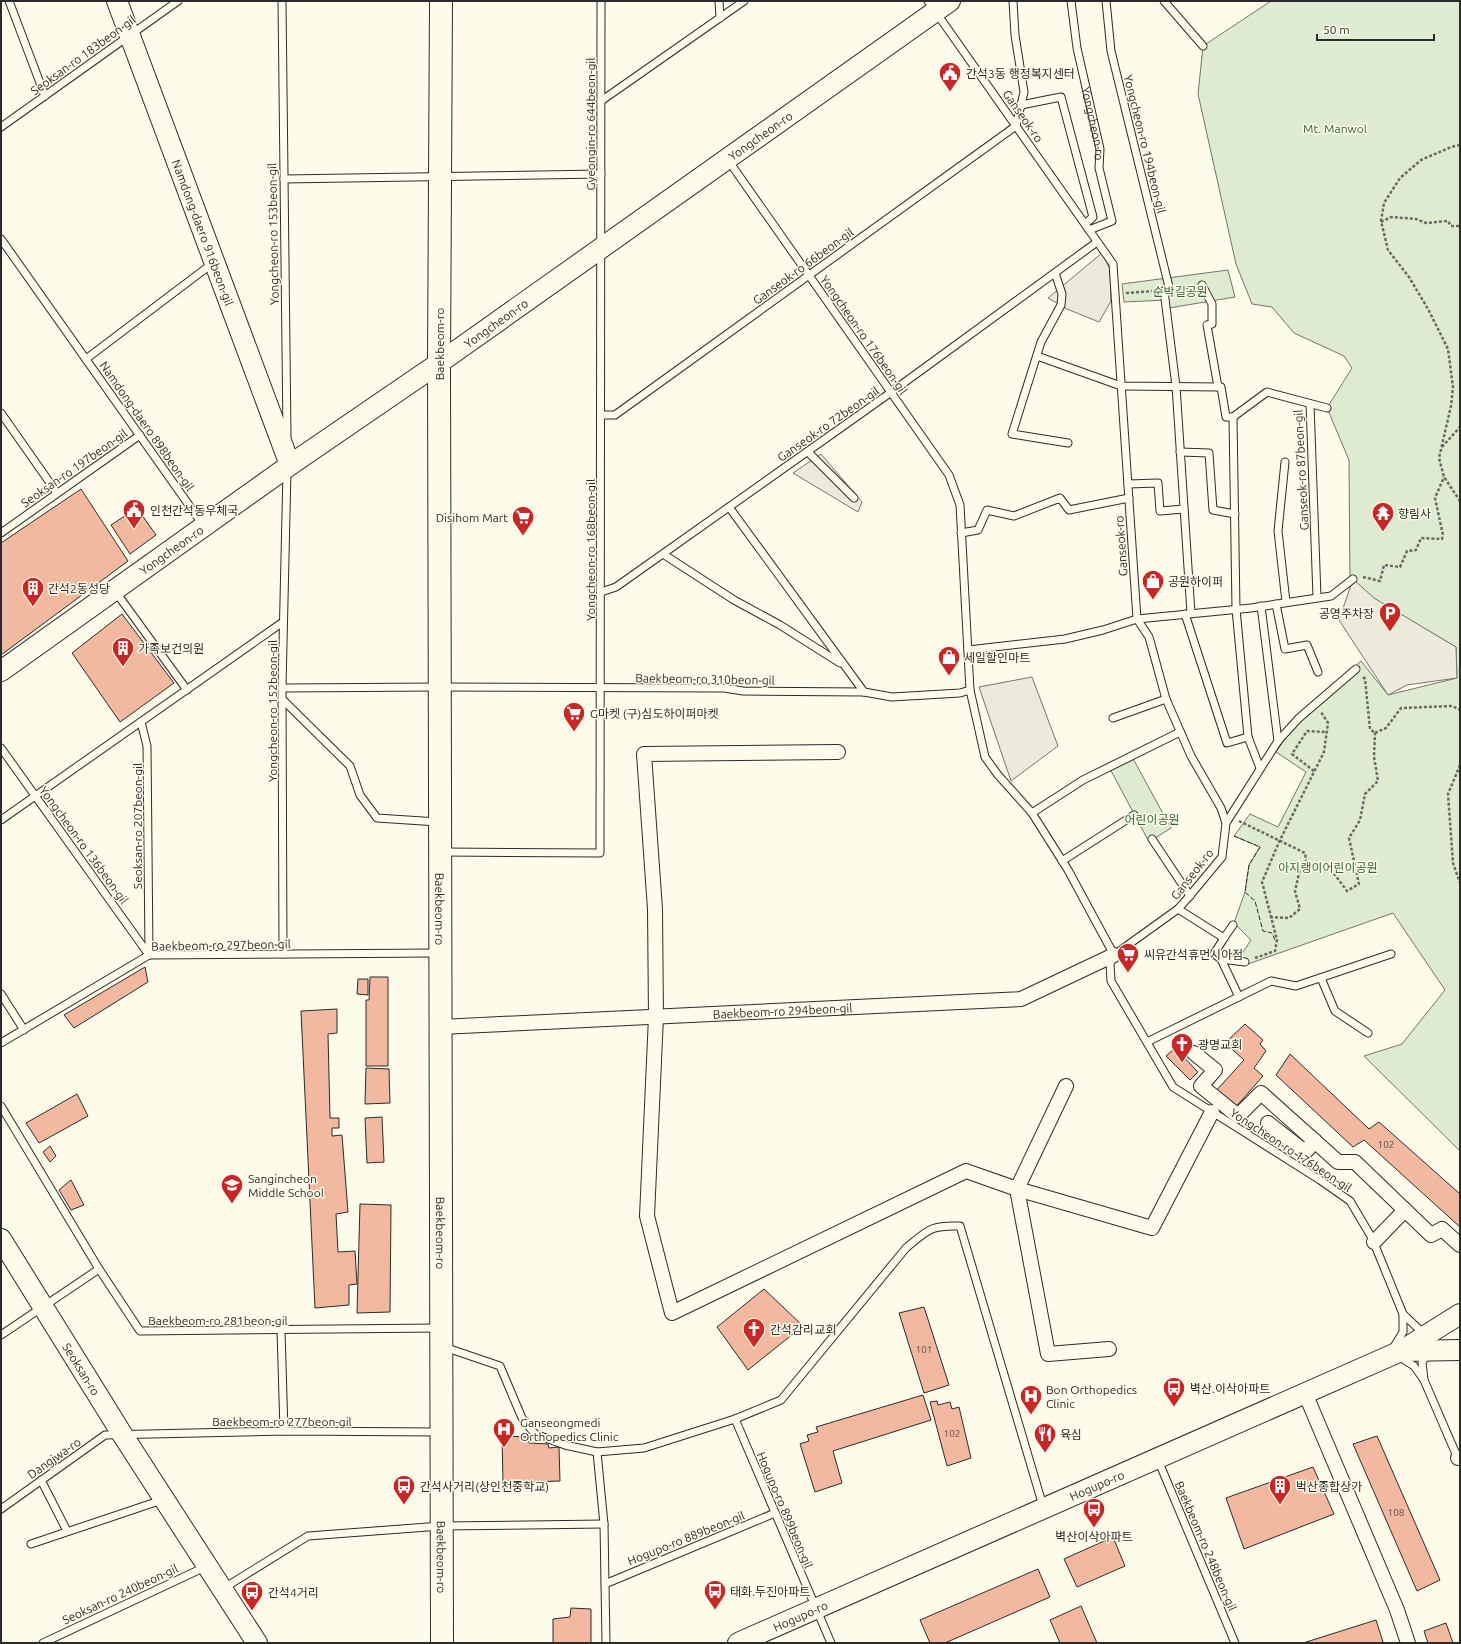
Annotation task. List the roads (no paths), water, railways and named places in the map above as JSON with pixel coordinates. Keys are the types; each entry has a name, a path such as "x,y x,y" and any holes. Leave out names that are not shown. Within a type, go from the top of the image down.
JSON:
{"main road":[{"name":"Baekbeom-ro","path":"441,1 439,687 442,1643"}],"street":[{"name":"Namdong-daero 916beon-gil","path":"117,1 288,462"},
{"name":"Yongcheon-ro","path":"1,671 204,526 288,462 439,363 727,158 938,4"},
{"path":"838,752 644,754 655,909 656,1017 647,1216 672,1313 966,1171 1017,1189 1152,1228 1212,1112"},
{"name":"Baekbeom-ro 294beon-gil","path":"440,1027 1021,999 1114,955"},
{"path":"1194,1053 1215,1070 1201,1086 1238,1116 1261,1093 1338,1162 1355,1162 1431,1235 1442,1229 1460,1245"},
{"path":"1066,1086 1017,1189 1048,1354 1109,1349"},
{"path":"1268,1124 1305,1152 1315,1141"},
{"path":"1374,1242 1405,1210"},
{"name":"Seoksan-ro","path":"1,1239 122,1434 222,1589 253,1641"},
{"name":"Hogupo-ro","path":"738,1643 1394,1354 1428,1343 1460,1314"},
{"path":"1428,1343 1460,1350"},
{"path":"1305,1393 1397,1610 1408,1643"}],"lane":[{"path":"9,1 45,96"},
{"name":"Seoksan-ro 183beon-gil","path":"1,127 178,1"},
{"name":"Yongcheon-ro 153beon-gil","path":"282,1 288,462"},
{"name":"Gyeongin-ro 644beon-gil","path":"601,248 602,1"},
{"path":"720,1 720,18"},
{"path":"601,101 744,1"},
{"path":"1013,1 1015,36 1024,92 1016,126"},
{"name":"Yongcheon-ro","path":"1071,1 1077,48 1100,149 1099,168 1112,221 1089,230"},
{"name":"Yongcheon-ro 194beon-gil","path":"1106,1 1111,51 1167,291 1176,386"},
{"path":"1164,1 1203,46"},
{"name":"Ganseok-ro","path":"938,4 1016,126 1113,264 1137,619 1149,638 1166,699 1180,732 1191,756 1221,808 1226,823 1222,857 1190,896 1178,910 1114,955"},
{"name":"Ganseok-ro","path":"1021,105 1061,97 1093,217 1085,224"},
{"name":"Ganseok-ro 66beon-gil","path":"601,416 615,415 1016,126"},
{"name":"Yongcheon-ro 176beon-gil","path":"727,158 890,393 949,475 960,505 970,690 985,757 998,775 1032,813 1062,861 1114,955 1110,964 1111,981 1147,1042 1174,1087 1320,1180 1350,1201 1374,1242 1403,1314 1428,1343"},
{"path":"284,179 601,174"},
{"name":"Namdong-daero 898beon-gil","path":"1,239 204,526"},
{"name":"Ganseok-ro 72beon-gil","path":"601,592 616,587 729,508 1097,242"},
{"name":"Yongcheon-ro 168beon-gil","path":"440,852 600,853 601,248"},
{"name":"Namdong-daero 898beon-gil","path":"86,359 214,262"},
{"path":"1055,273 1062,294 1061,305 1041,342 1012,434 1068,444"},
{"path":"1202,285 1212,304 1212,324 1207,325 1226,417 1233,417 1236,609 1248,737 1260,768"},
{"path":"1036,356 1121,386 1220,387"},
{"path":"1176,386 1184,509 1188,614 1227,743 1248,737"},
{"name":"Ganseok-ro 87beon-gil","path":"1233,417 1267,392 1310,404 1317,598"},
{"path":"1310,404 1327,408"},
{"path":"1,414 57,493"},
{"name":"Seoksan-ro 197beon-gil","path":"1,533 140,435"},
{"path":"808,452 854,498"},
{"path":"1180,452 1209,453 1213,510 1235,514"},
{"name":"Yongcheon-ro 152beon-gil","path":"283,954 282,688 288,462"},
{"name":"Ganseok-ro 87beon-gil","path":"1285,462 1278,531 1286,602"},
{"path":"1128,484 1158,483 1160,511 1184,509"},
{"path":"961,533 978,530 987,510 1014,516 1060,498 1069,510 1129,498"},
{"path":"729,508 864,692"},
{"path":"663,554 734,600 780,625 844,666"},
{"path":"968,650 1065,639 1103,630 1137,619 1236,609 1330,596 1353,578"},
{"path":"114,590 187,690"},
{"path":"1276,604 1285,649 1307,646 1318,672"},
{"path":"1261,606 1278,741"},
{"path":"1,820 283,622"},
{"path":"1226,823 1278,741 1299,718 1356,669"},
{"path":"282,688 439,687"},
{"name":"Baekbeom-ro 310beon-gil","path":"439,687 600,689 724,688 743,691 864,692 892,697 960,693 970,690"},
{"path":"282,699 350,766 360,795 377,818 440,822"},
{"path":"1113,718 1166,699"},
{"name":"Seoksan-ro 207beon-gil","path":"142,722 147,746 149,955"},
{"path":"1032,813 1083,780 1180,732"},
{"name":"Yongcheon-ro 136beon-gil","path":"1,748 149,955"},
{"path":"1062,861 1134,814"},
{"path":"1152,839 1190,896"},
{"name":"Ganseok-ro","path":"1178,910 1224,938"},
{"path":"1233,925 1214,954 1221,959 1245,962"},
{"name":"Baekbeom-ro 297beon-gil","path":"1,1043 149,955 440,953"},
{"path":"1147,1042 1272,981 1296,986 1390,954"},
{"path":"1221,959 1239,997"},
{"path":"1321,978 1335,1011 1368,1033"},
{"path":"1,994 24,1030"},
{"name":"Baekbeom-ro 281beon-gil","path":"1,1106 99,1269 140,1331 281,1330 441,1337 500,1366 522,1418 535,1434 565,1445 597,1452 644,1448 735,1420 781,1400 906,1248 930,1228 942,1225 960,1226 1044,1508"},
{"path":"1,1335 99,1269"},
{"path":"1403,1314 1403,1332 1394,1354 1414,1366 1424,1380 1459,1459"},
{"path":"281,1330 284,1431"},
{"path":"1424,1380 1422,1362 1428,1343"},
{"name":"Hogupo-ro 899beon-gil","path":"735,1420 831,1643"},
{"name":"Baekbeom-ro 277beon-gil","path":"122,1434 284,1431 441,1432"},
{"name":"Dangjwa-ro","path":"1,1509 105,1435 122,1434"},
{"path":"597,1452 604,1524 606,1643"},
{"name":"Baekbeom-ro 248beon-gil","path":"1157,1458 1235,1643"},
{"path":"41,1480 67,1532"},
{"path":"31,1544 164,1499"},
{"name":"Hogupo-ro 889beon-gil","path":"605,1584 775,1513"},
{"path":"222,1589 308,1536 441,1526 604,1524"},
{"name":"Seoksan-ro 240beon-gil","path":"43,1643 207,1566"}],"place":[{"name":"간석3동 행정복지센터","path":"950,92"},
{"name":"인천간석동우체국","path":"134,530"},
{"name":"향림사","path":"1383,532"},
{"name":"Disihom Mart","path":"523,536"},
{"name":"공원하이퍼","path":"1153,600"},
{"name":"간석2동성당","path":"33,608"},
{"name":"공영주차장","path":"1390,632"},
{"name":"가족보건의원","path":"123,668"},
{"name":"세일할인마트","path":"949,676"},
{"name":"G마켓 (구)심도하이퍼마켓","path":"574,732"},
{"name":"씨유간석휴먼시아점","path":"1128,974"},
{"name":"광명교회","path":"1182,1064"},
{"name":"Sangincheon Middle School","path":"232,1204"},
{"name":"간석감리교회","path":"754,1348"},
{"name":"벽산.이삭아파트","path":"1174,1408"},
{"name":"Bon Orthopedics Clinic","path":"1031,1416"},
{"name":"Ganseongmedi Orthopedics Clinic","path":"504,1448"},
{"name":"육심","path":"1045,1454"},
{"name":"간석사거리(상인천중학교)","path":"404,1506"},
{"name":"벅산종합상가","path":"1280,1506"},
{"name":"벽산이삭아파트","path":"1094,1528"},
{"name":"태화.두진아파트","path":"715,1610"},
{"name":"간석4거리","path":"252,1612"}],"park label":[{"name":"Mt. Manwol","path":"1335,128"},
{"name":"순박길공원","path":"1180,291"},
{"name":"어린이공원","path":"1152,819"},
{"name":"아지랭이어린이공원","path":"1328,867"}]}
